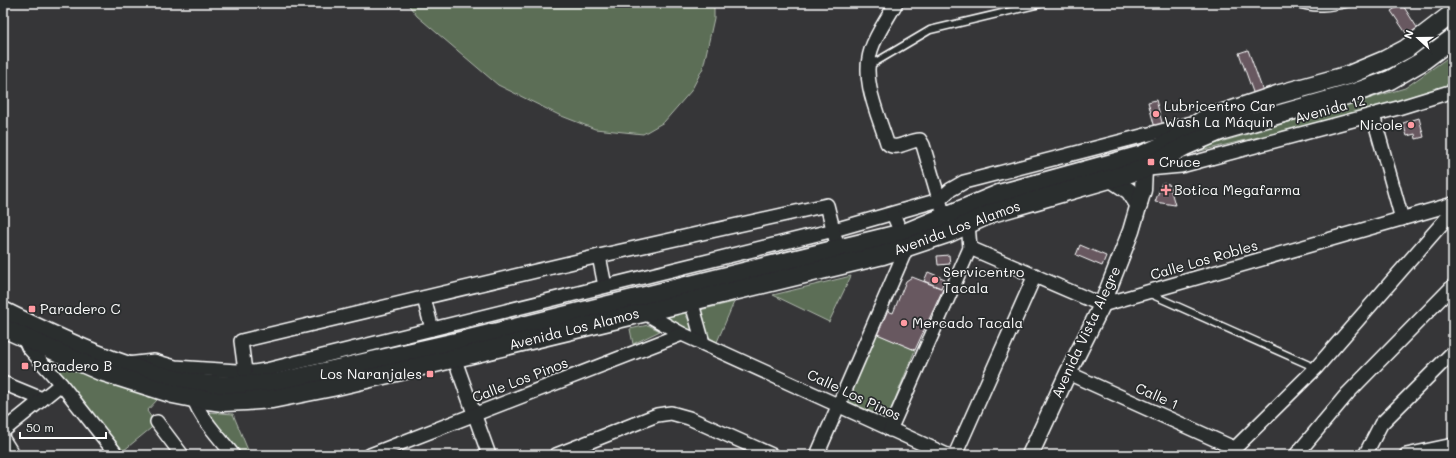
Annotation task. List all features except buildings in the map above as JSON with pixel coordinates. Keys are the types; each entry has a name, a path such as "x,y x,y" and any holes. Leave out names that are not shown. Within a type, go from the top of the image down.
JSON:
{"main road":[{"path":"1142,154 1169,143 1203,120 1280,94 1349,75 1385,60 1406,49 1453,12"},
{"path":"1142,154 1185,146 1220,131 1354,93 1390,80 1421,62 1453,38"},
{"name":"Avenida Los Alamos","path":"947,225 968,224 992,213 1111,179 1142,154"},
{"name":"Avenida Los Alamos","path":"621,310 643,312 841,265 947,225 999,194 1142,154"},
{"name":"Avenida Los Alamos","path":"3,311 69,344 178,380 194,390 223,402 272,399 451,351 621,310 838,249 904,240"},
{"name":"Avenida Los Alamos","path":"3,328 100,371 194,390"}],"street":[{"path":"896,3 871,49 868,67 870,89 887,143 890,146 896,147 914,140 920,140 923,145 947,225"},
{"name":"Avenida 12","path":"939,200 950,190 964,182 1142,154 1181,166 1373,115 1453,91"},
{"path":"1373,115 1402,219"},
{"name":"Avenida Vista Alegre","path":"1030,455 1068,373 1102,305 1139,206 1142,154"},
{"path":"1111,179 1129,190 1139,206"},
{"path":"126,364 154,361 176,367 245,372 266,370 834,230 939,200"},
{"name":"Calle Los Robles","path":"1102,305 1453,204"},
{"path":"245,372 241,341 599,256 827,205 838,249"},
{"path":"1231,451 1316,368 1453,211"},
{"path":"817,455 839,405 904,240 893,214"},
{"path":"890,430 970,248 968,224"},
{"path":"970,248 1102,305"},
{"path":"599,256 621,310"},
{"path":"955,455 1034,275"},
{"path":"1296,455 1348,393 1453,286"},
{"path":"424,298 432,329"},
{"path":"691,300 703,343"},
{"name":"Calle Los Pinos","path":"643,312 682,334 947,455"},
{"name":"Calle Los Pinos","path":"370,455 682,334"},
{"path":"24,338 28,348 61,384 117,455"},
{"path":"451,351 490,455"},
{"path":"1365,455 1382,424 1453,352"},
{"name":"Calle 1","path":"1068,373 1231,451"},
{"path":"3,383 42,399"},
{"path":"3,431 61,384"},
{"path":"194,390 199,410 233,455"},
{"path":"556,455 657,415 671,413 689,418 756,452 772,455"},
{"path":"157,422 182,455"},
{"path":"3,439 13,455"},
{"path":"1406,455 1453,445"}],"lane":[{"path":"868,67 930,30 1044,3"},
{"path":"1294,3 1309,8 1330,8 1350,3"},
{"path":"1148,293 1316,368"}],"green space":[{"path":"407,3 714,3 714,18 703,68 691,91 664,122 643,134 595,129 559,115 498,85 417,16"},
{"path":"1453,54 1453,86 1383,107 1188,154 1207,146 1405,88"},
{"path":"851,276 829,322 773,295"},
{"path":"734,302 717,342 707,336 700,310"},
{"path":"684,311 694,331 689,332 666,316"},
{"path":"648,325 660,331 633,344 630,329"},
{"path":"875,333 915,350 887,419 848,401"},
{"path":"44,357 157,400 147,411 156,424 123,451"},
{"path":"208,412 233,414 250,455 238,455"}],"place":[{"name":"Lubricentro Car Wash La Máquin","path":"1156,114"},
{"name":"Nicole","path":"1411,125"},
{"name":"Cruce","path":"1151,162"},
{"name":"Botica Megafarma","path":"1166,190"},
{"name":"Servicentro Tacala","path":"935,280"},
{"name":"Paradero C","path":"32,309"},
{"name":"Mercado Tacala","path":"904,323"},
{"name":"Paradero B","path":"25,366"},
{"name":"Los Naranjales","path":"430,374"}]}
